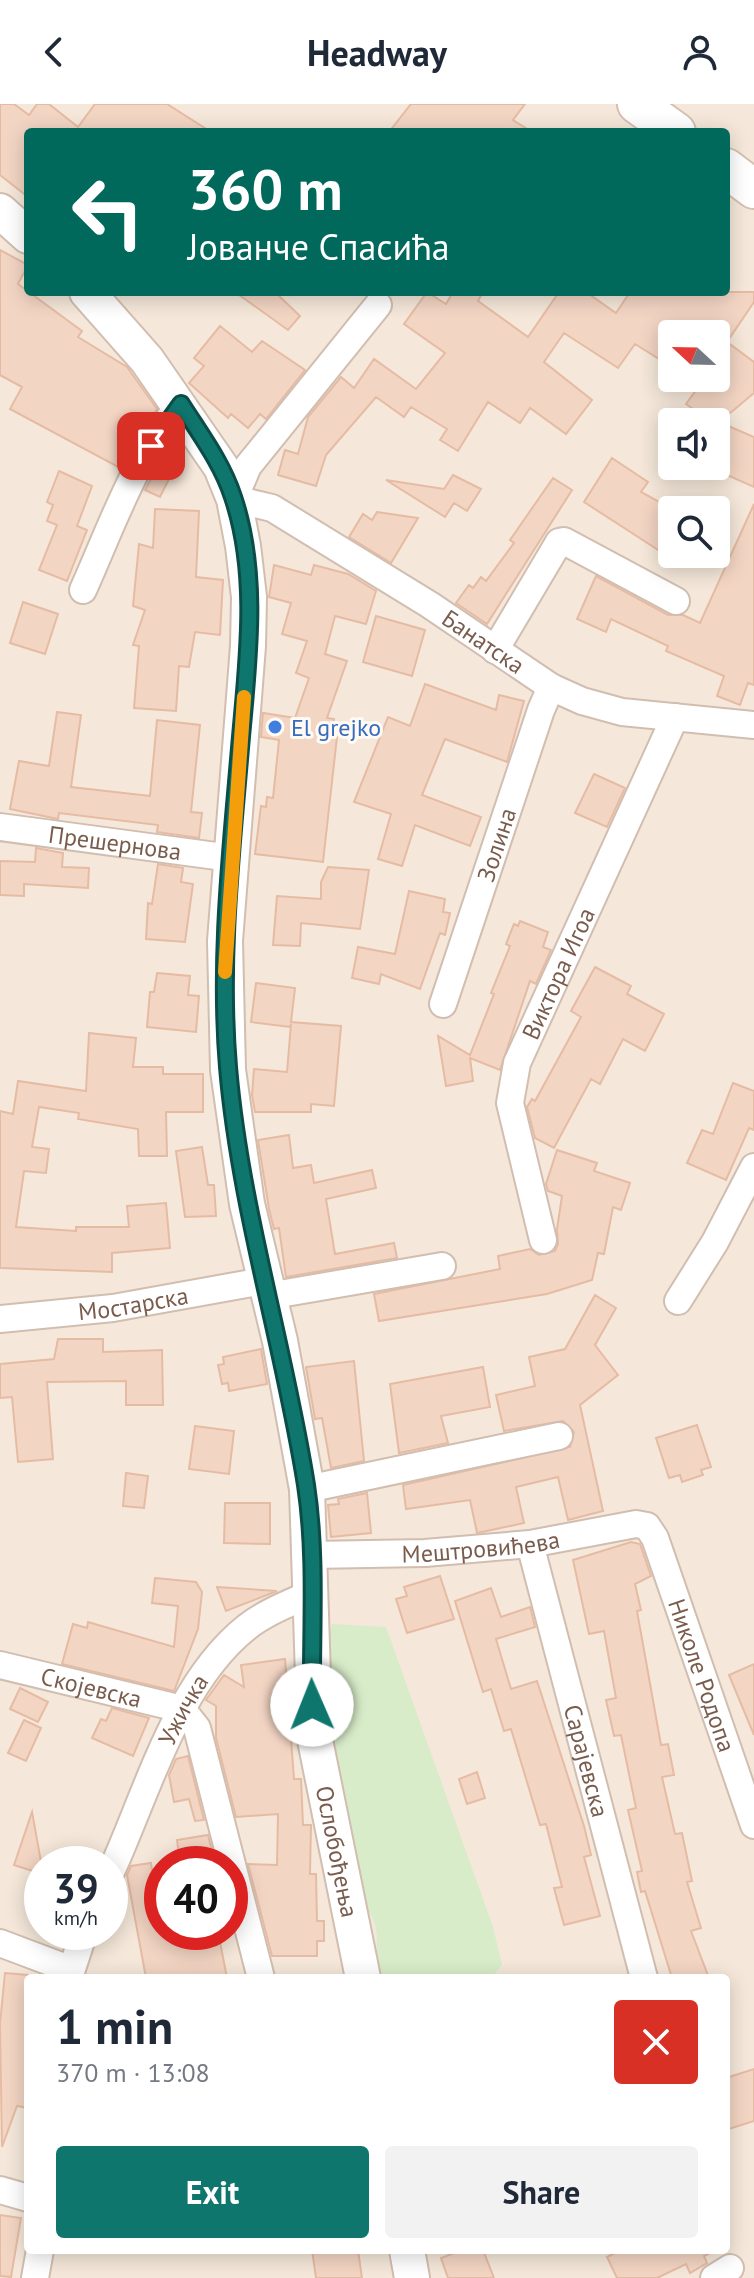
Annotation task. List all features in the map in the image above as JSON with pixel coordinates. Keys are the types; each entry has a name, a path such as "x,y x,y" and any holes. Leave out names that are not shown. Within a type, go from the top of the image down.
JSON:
{"main road":[{"path":"637,104 670,128"},
{"path":"730,171 754,189"}],"street":[{"name":"Ослобођења","path":"90,296 181,404 221,467 234,499 249,597 225,941 228,1070 247,1204 280,1341 307,1489 315,1740 362,1974"},
{"path":"234,499 248,466 378,305"},
{"path":"83,590 139,469 164,424 181,404"},
{"name":"Банатска","path":"234,499 272,508 430,605 551,687 600,708 754,725"},
{"path":"495,650 559,542 564,541 676,601"},
{"name":"Золина","path":"443,1004 551,687"},
{"name":"Виктора Игоа","path":"543,1240 510,1103 511,1085 517,1063 675,717"},
{"name":"Прешернова","path":"0,827 231,858"},
{"path":"678,1301 715,1242 754,1167"},
{"path":"266,1289 442,1266"},
{"name":"Мостарска","path":"0,1319 266,1289"},
{"path":"307,1489 559,1436"},
{"name":"Мештровићева","path":"311,1555 425,1553 530,1544 636,1524 647,1526"},
{"name":"Николе Родопа","path":"647,1526 655,1538 754,1825"},
{"name":"Сарајевска","path":"530,1544 643,1974"},
{"name":"Ужичка","path":"122,1846 182,1709 205,1672 247,1627 312,1593"},
{"name":"Скојевска","path":"0,1665 182,1709"},
{"path":"182,1709 197,1728 260,1974"},
{"path":"0,1943 69,1973 77,1950"},
{"path":"0,2190 24,2197"},
{"path":"35,2278 39,2254"},
{"path":"408,2254 412,2278"}],"shaded area":[{"path":"0,104 754,104 754,2278 0,2278"}],"green space":[{"path":"332,1624 386,1627 493,1927 502,1965 494,1974 378,1974 376,1931 370,1913 362,1903 334,1762 326,1687"}],"building":[{"path":"0,104 14,104 29,115 37,104 49,104 78,127 95,104 167,104 205,128 24,128 24,194 0,175"},
{"path":"411,104 525,104 513,120 526,128 392,128"},
{"path":"0,250 24,263 24,273 18,284 24,288 24,296 34,296 82,331 78,337 127,367 157,409 120,468 10,409 22,387 0,375"},
{"path":"730,292 754,292 754,302 730,338 730,320 658,320 658,358 635,344 618,368 564,333 544,362 592,400 566,434 530,408 520,423 488,402 458,451 440,440 447,429 411,407 404,417 376,397 326,455 316,486 278,475 285,450 298,454 308,417 341,377 354,388 374,359 416,389 445,353 404,324 424,296 433,296 446,304 451,296 481,296 478,301 528,337 556,296 592,296 616,313 627,296 730,296"},
{"path":"241,296 279,296 300,316 288,330"},
{"path":"220,326 252,352 262,341 305,370 266,419 260,414 248,428 231,414 228,418 189,383 204,366 194,358"},
{"path":"730,344 754,362 754,393 730,413 730,408 692,408 686,404 695,392 730,392"},
{"path":"730,427 754,437 754,487 730,476"},
{"path":"166,452 179,459 160,497 145,490"},
{"path":"612,458 648,482 641,492 658,501 658,550 584,502"},
{"path":"59,471 92,486 77,526 87,530 67,581 39,570 57,525 47,521 53,505 47,502"},
{"path":"453,475 481,489 467,511 454,503 445,517 386,480 444,489"},
{"path":"553,478 572,490 487,624 456,603 469,585 473,588 481,577 486,581 514,543 510,540"},
{"path":"754,504 754,685 748,683 740,705 717,696 724,676 666,651 668,646 611,619 606,632 577,619 596,576 668,615 683,615 700,623 725,568 730,568 730,557"},
{"path":"155,509 199,511 196,577 223,580 220,635 195,632 189,667 179,666 176,711 134,708 139,646 133,645 145,610 133,606 139,544 153,548"},
{"path":"377,512 418,518 391,563 349,537 363,514 372,520"},
{"path":"274,565 311,575 314,565 348,574 376,591 366,624 335,616 325,654 347,661 327,718 334,719 330,736 337,737 323,862 255,854 261,806 266,807 267,797 273,798 279,740 261,737 263,713 295,718 309,678 296,673 307,641 282,634 291,603 269,597"},
{"path":"23,602 58,614 45,654 10,643"},
{"path":"376,616 425,630 412,676 363,662"},
{"path":"425,684 496,710 499,695 524,701 507,762 445,739 422,795 481,817 470,846 415,825 402,866 378,859 391,814 354,802 388,717 410,726"},
{"path":"57,712 81,715 71,787 150,796 157,720 200,725 191,812 202,813 199,838 157,832 158,825 59,813 58,819 10,809 19,761 49,766"},
{"path":"594,774 625,788 607,827 575,813"},
{"path":"36,848 63,853 62,867 89,868 88,888 24,884 24,896 0,895 0,861 35,862"},
{"path":"158,864 183,868 181,882 193,884 185,942 146,939 148,903 152,904"},
{"path":"328,867 369,870 360,929 301,923 300,946 273,945 277,896 321,899 321,882"},
{"path":"409,891 445,899 443,912 450,913 445,935 440,933 420,989 381,974 379,984 352,978 358,947 395,954"},
{"path":"520,921 548,932 543,947 551,950 536,984 530,981 500,1070 470,1058 473,1081 446,1086 438,1036 470,1055 510,946 506,944 514,924 518,926"},
{"path":"595,967 631,986 627,994 664,1014 645,1051 623,1039 600,1084 591,1079 554,1148 535,1138 527,1107 532,1099 535,1101 581,1017 571,1011"},
{"path":"157,973 190,976 188,995 199,996 196,1032 147,1027 150,992 154,992"},
{"path":"256,983 295,988 291,1022 341,1026 334,1106 311,1104 311,1112 255,1112 252,1095 254,1069 287,1072 291,1024 290,1027 251,1022"},
{"path":"89,1033 136,1038 133,1067 163,1067 163,1074 203,1074 203,1112 166,1112 167,1156 139,1156 138,1129 78,1119 79,1113 39,1107 32,1147 49,1149 46,1173 24,1171 16,1227 76,1231 76,1227 129,1227 127,1206 166,1203 170,1248 112,1253 112,1272 0,1268 0,1111 13,1114 18,1081 86,1091"},
{"path":"733,1083 754,1091 754,1130 749,1128 726,1180 687,1163 702,1130 713,1134"},
{"path":"289,1135 293,1168 311,1165 314,1183 372,1170 376,1188 326,1199 335,1254 394,1243 397,1258 286,1277 279,1228 274,1229 269,1209 258,1140"},
{"path":"202,1147 208,1185 214,1185 216,1216 185,1217 176,1151"},
{"path":"557,1150 597,1163 594,1171 630,1183 621,1210 613,1207 604,1254 598,1253 592,1280 547,1294 379,1321 374,1294 500,1269 498,1256 530,1249 539,1255 555,1251 562,1196 548,1191 546,1184"},
{"path":"595,1295 616,1308 595,1345 618,1375 580,1405 603,1511 568,1520 558,1477 516,1487 524,1523 482,1532 477,1533 470,1500 406,1509 403,1485 570,1447 574,1432 563,1421 504,1431 496,1395 535,1386 529,1357 565,1349"},
{"path":"58,1339 103,1339 103,1352 162,1350 163,1405 126,1405 126,1381 47,1382 53,1459 18,1462 12,1397 0,1398 0,1364 54,1359"},
{"path":"261,1349 267,1384 229,1391 228,1383 222,1384 218,1365 224,1364 223,1357"},
{"path":"354,1361 364,1461 331,1468 322,1418 315,1419 306,1367"},
{"path":"483,1367 490,1407 441,1416 448,1443 399,1453 390,1384"},
{"path":"697,1425 711,1467 701,1470 703,1475 682,1482 680,1475 669,1478 656,1438"},
{"path":"195,1426 234,1431 229,1474 189,1469"},
{"path":"126,1473 148,1476 144,1508 123,1506"},
{"path":"367,1493 371,1533 331,1537 328,1505 339,1504 338,1499"},
{"path":"225,1503 270,1503 270,1544 224,1543"},
{"path":"631,1542 640,1544 651,1576 635,1584 641,1610 637,1611 661,1745 668,1744 674,1775 662,1777 675,1834 682,1833 692,1881 687,1882 701,1928 691,1931 707,1974 671,1974 645,1891 641,1892 637,1872 642,1871 628,1810 636,1808 621,1735 614,1736 606,1700 616,1698 604,1631 589,1634 573,1560"},
{"path":"440,1576 454,1619 407,1633 396,1599 407,1596 404,1587"},
{"path":"155,1578 196,1582 202,1592 198,1629 174,1691 62,1664 73,1624 87,1628 88,1622 174,1647 178,1606 152,1603"},
{"path":"217,1587 277,1591 226,1611"},
{"path":"491,1588 501,1617 530,1607 531,1610 535,1627 496,1639 511,1689 537,1681 584,1826 591,1855 584,1857 600,1916 564,1925 554,1888 562,1887 546,1824 540,1825 511,1729 504,1731 491,1689 483,1692 455,1601"},
{"path":"285,1659 294,1779 301,1779 303,1825 311,1825 310,1874 316,1874 317,1921 324,1921 324,1941 317,1941 317,1956 272,1956 248,1864 277,1865 278,1814 236,1817 216,1738 216,1706 206,1700 224,1675 244,1687 241,1665"},
{"path":"754,1664 754,1735 729,1675"},
{"path":"20,1688 48,1702 38,1722 10,1709"},
{"path":"112,1708 149,1718 133,1756 92,1738 101,1719 106,1721"},
{"path":"24,1720 41,1728 26,1761 8,1753"},
{"path":"188,1756 204,1820 195,1821 189,1799 174,1802 169,1775 176,1759"},
{"path":"477,1772 485,1798 467,1804 459,1779"},
{"path":"32,1812 38,1846 24,1846 24,1868 14,1865"},
{"path":"208,1835 211,1846 178,1846 177,1840"},
{"path":"144,1864 144,1950 222,1950 226,1974 145,1974 128,1873 131,1866"},
{"path":"5,1973 24,1975 24,2107 17,2106 2,2147 0,2024"},
{"path":"754,2069 754,2121 730,2129 730,2077"},
{"path":"0,2215 21,2218 11,2277 0,2276"},
{"path":"313,2254 359,2254 362,2278 316,2278"},
{"path":"452,2254 485,2254 494,2278 448,2278 441,2258"},
{"path":"613,2254 708,2254 704,2256 707,2263 690,2273 686,2264 657,2278 617,2278 607,2257"}],"slow traffic":[{"path":"225,972 244,697"}],"place":[{"name":"El grejko","path":"275,727"}],"route":[{"path":"151,446 181,404 221,467 234,499 243,546 249,597 248,646 225,941 228,1070 247,1204 263,1281 280,1341 307,1489 312,1574 312,1705"}]}
